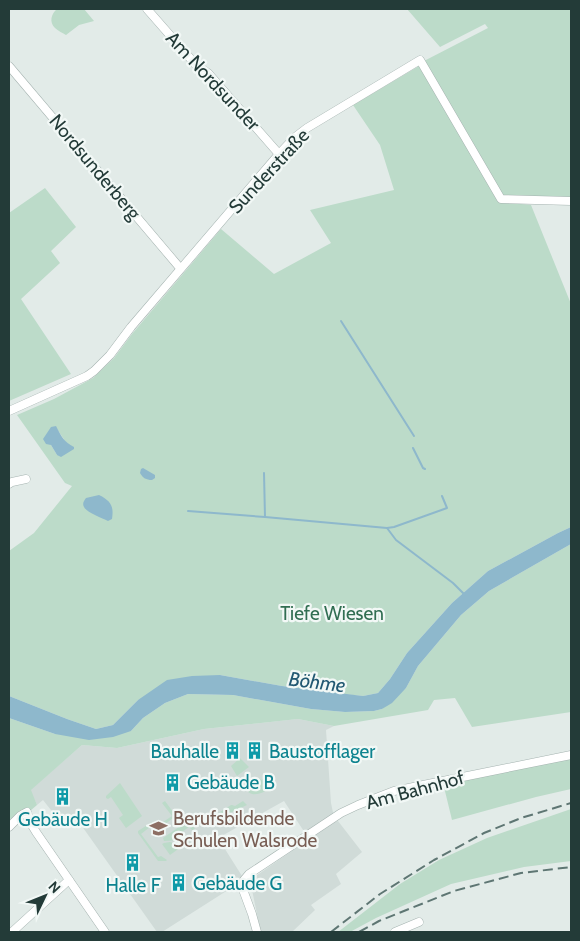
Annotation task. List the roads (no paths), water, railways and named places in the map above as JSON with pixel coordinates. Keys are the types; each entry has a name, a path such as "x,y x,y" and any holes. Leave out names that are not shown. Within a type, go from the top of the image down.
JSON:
{"street":[{"name":"Am Nordsunder","path":"147,9 196,65 208,73 279,154"},
{"name":"Sunderstraße","path":"9,411 94,371 180,268 294,138 307,128 420,60 501,199 571,200"},
{"name":"Nordsunderberg","path":"9,66 180,268"},
{"path":"9,484 26,479"},
{"name":"Am Bahnhof","path":"257,932 242,887 244,880 249,874 341,813 402,790 571,755"},
{"path":"9,826 27,812 36,832 105,932"},
{"path":"12,932 69,880"},
{"path":"395,932 419,922"}],"water":[{"path":"56,426 63,438 74,447 74,449 61,457 43,439 51,427"},
{"path":"143,468 155,475 155,478 152,480 146,479 140,473"},
{"path":"99,495 106,499 112,507 112,519 108,521 94,515 83,506 86,498"},
{"path":"571,527 571,544 489,591 461,615 418,666 406,688 392,703 382,709 345,712 311,709 233,695 188,694 165,703 143,718 131,731 113,737 89,740 55,734 9,718 9,696 96,729 113,725 138,700 167,680 192,676 220,675 282,686 363,696 378,693 407,653 452,603 488,571"}],"waterway":[{"path":"341,321 414,436"},
{"path":"413,448 425,469"},
{"path":"264,473 265,517"},
{"path":"188,511 387,528 447,508 442,496"},
{"path":"387,528 396,540 453,583 465,595"}],"railway":[{"path":"331,932 380,894 434,860 484,833 521,818 571,803"},
{"path":"359,932 379,921 454,891 521,873 571,867"}],"place":[{"name":"Bauhalle","path":"233,751"},
{"name":"Baustofflager","path":"255,751"},
{"name":"Gebäude B","path":"173,782"},
{"name":"Gebäude H","path":"63,796"},
{"name":"Berufsbildende Schulen Walsrode","path":"159,829"},
{"name":"Halle F","path":"133,862"},
{"name":"Gebäude G","path":"179,883"}],"park label":[{"name":"Tiefe Wiesen","path":"332,613"}],"water label":[{"name":"Böhme","path":"317,682"}]}
